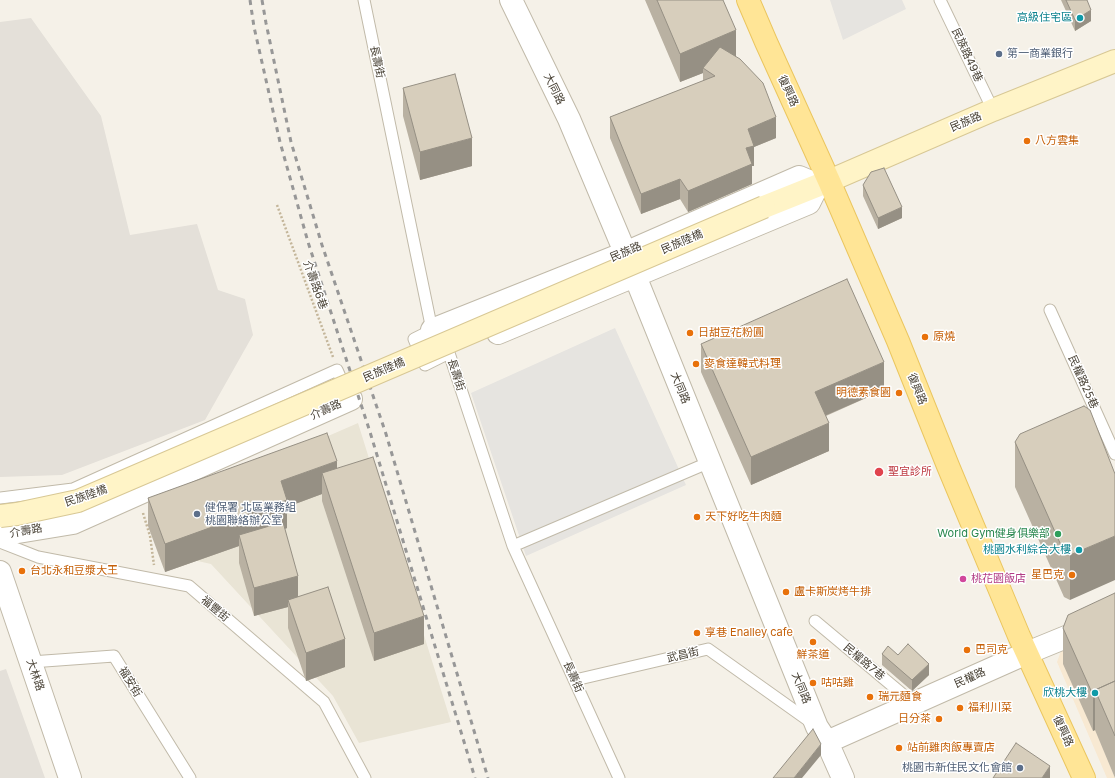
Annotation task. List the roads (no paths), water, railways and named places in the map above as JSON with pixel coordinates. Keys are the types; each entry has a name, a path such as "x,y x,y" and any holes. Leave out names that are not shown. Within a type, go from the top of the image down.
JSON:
{"main road":[{"name":"復興路","path":"748,0 824,183 898,341 948,466 1027,653 1084,778"}],"street":[{"name":"大同路","path":"511,0 568,119 625,253 822,734 843,778"},
{"name":"民族路","path":"764,207 824,183 993,110 1115,61"},
{"name":"民族路","path":"432,330 625,253 799,178 824,183"},
{"path":"449,353 809,203 824,183"},
{"name":"民族陸橋","path":"0,516 17,514 78,501 764,207"},
{"name":"介壽路","path":"0,535 73,522 350,399"},
{"name":"大林路","path":"0,572 70,778"},
{"name":"民權路","path":"822,734 913,704 1027,653 1115,617"}],"lane":[{"name":"長壽街","path":"364,0 432,330 414,339 425,365 449,353 513,546 619,778"},
{"name":"民族路49巷","path":"940,0 993,110"},
{"name":"民權路25巷","path":"1050,310 1115,454"},
{"name":"介壽路","path":"135,461 337,370 350,399"},
{"path":"0,498 73,489 135,461 138,481 137,494"},
{"path":"513,546 710,462"},
{"name":"福豐街","path":"0,542 38,557 189,586 324,702 365,778"},
{"name":"民權路7巷","path":"815,621 913,704"},
{"name":"武昌街","path":"575,680 708,649 822,734"},
{"name":"福安街","path":"30,662 114,656 190,778"}],"railway":[{"path":"250,0 254,27 280,142 308,242 370,432 475,778"},
{"path":"262,0 291,142 322,245 386,434 488,778"}],"place":[{"name":"高級住宅區","path":"1080,18"},
{"name":"第一商業銀行","path":"999,54"},
{"name":"八方雲集","path":"1027,141"},
{"name":"日甜豆花粉圓","path":"690,333"},
{"name":"原燒","path":"925,337"},
{"name":"麥食達韓式料理","path":"696,364"},
{"name":"明德素食園","path":"899,393"},
{"name":"聖宜診所","path":"879,472"},
{"name":"健保署 北區業務組 桃園聯絡辦公室","path":"197,514"},
{"name":"天下好吃牛肉麵","path":"697,517"},
{"name":"World Gym健身俱樂部","path":"1058,534"},
{"name":"桃園水利綜合大樓","path":"1079,550"},
{"name":"台北永和豆漿大王","path":"22,571"},
{"name":"星巴克","path":"1072,575"},
{"name":"桃花園飯店","path":"963,579"},
{"name":"盧卡斯炭烤牛排","path":"786,592"},
{"name":"享巷 Enalley cafe","path":"697,633"},
{"name":"鮮茶道","path":"813,642"},
{"name":"巴司克","path":"967,650"},
{"name":"咕咕雞","path":"813,683"},
{"name":"欣桃大樓","path":"1095,693"},
{"name":"瑞元麵食","path":"870,697"},
{"name":"福利川菜","path":"960,708"},
{"name":"日分茶","path":"939,719"},
{"name":"站前雞肉飯專賣店","path":"899,748"},
{"name":"桃園市新住民文化會館","path":"1020,768"}]}
